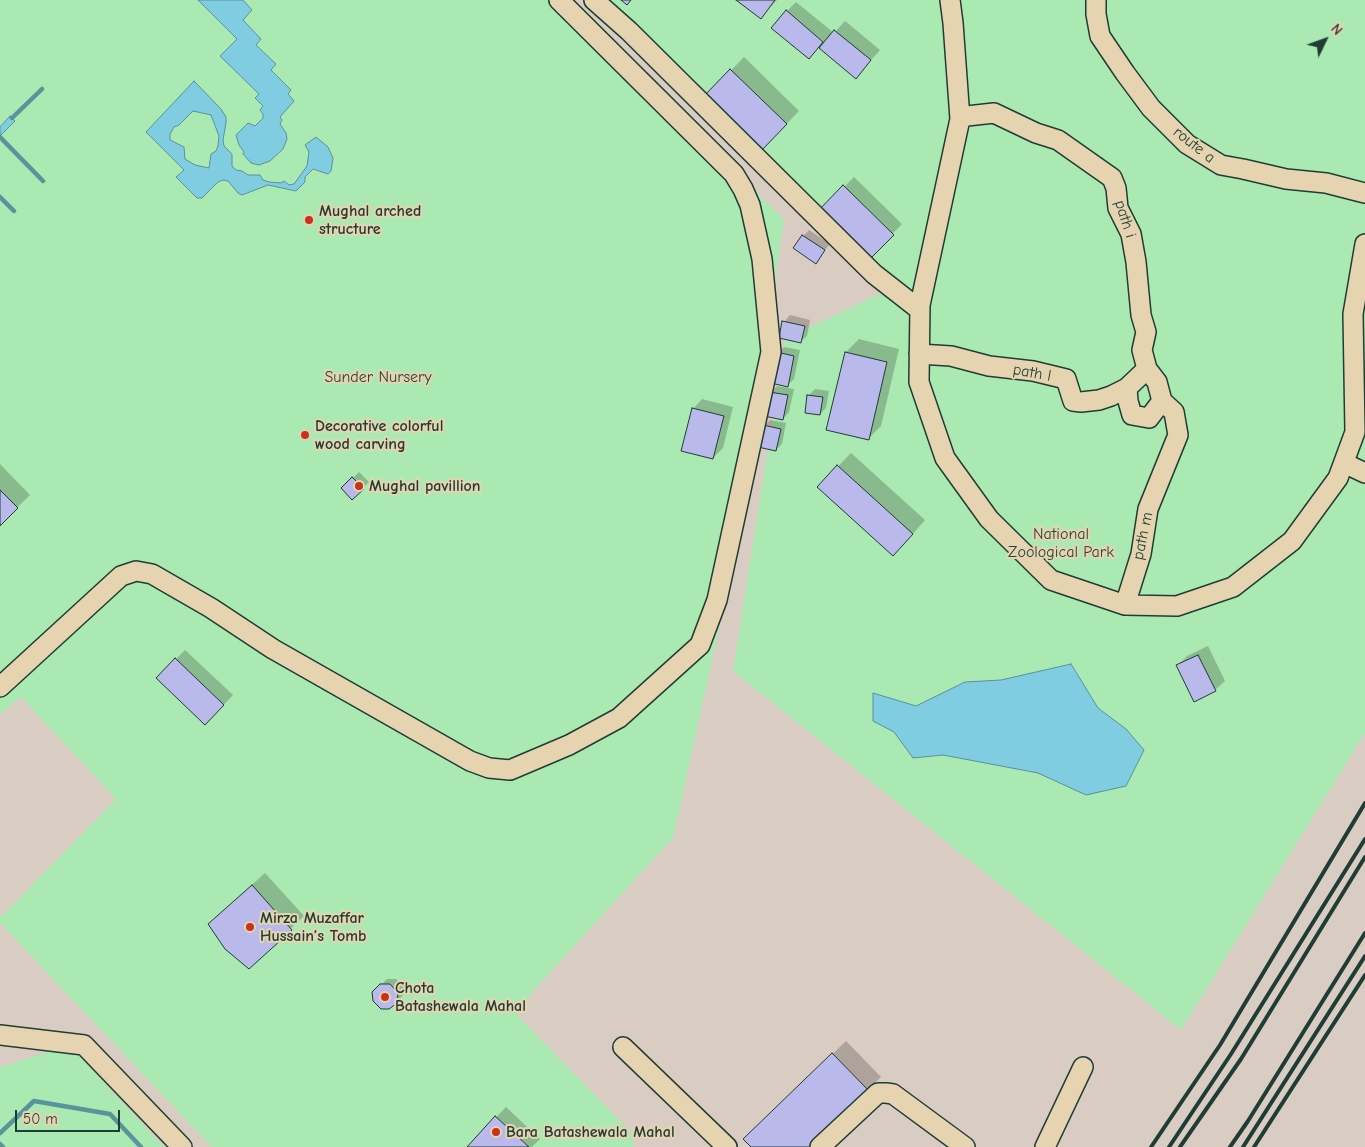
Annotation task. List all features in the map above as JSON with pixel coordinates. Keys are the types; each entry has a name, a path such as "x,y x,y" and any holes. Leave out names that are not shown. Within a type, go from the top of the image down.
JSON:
{"street":[{"path":"0,687 122,576 136,570 152,574 203,603 273,649 470,761 489,768 510,770 569,745 618,718 700,645 716,600 771,352 762,259 750,205 744,189 734,174 558,0"},
{"path":"594,0 629,31 874,274 920,310"},
{"path":"950,0 960,119 920,310 920,382 945,458 989,519 1051,580 1125,605 1177,606 1233,588 1292,541 1338,478 1355,432 1353,314 1365,244"},
{"name":"route a","path":"1096,0 1096,14 1100,36 1124,73 1151,108 1187,144 1220,165 1243,168 1286,179 1326,183 1365,193"},
{"name":"path i","path":"960,119 968,116 994,114 1036,133 1058,140 1112,178 1116,188 1118,208 1131,234 1136,262 1141,315 1146,332 1142,350 1147,369 1157,382 1162,401 1174,412 1178,435"},
{"name":"path l","path":"919,354 951,356 989,366 1033,371 1066,379 1073,401 1099,400 1127,388"},
{"path":"1147,369 1127,388 1132,415 1149,418 1164,430 1178,435"},
{"path":"1149,418 1162,401"},
{"name":"path m","path":"1125,605 1141,554 1148,510 1178,435"},
{"path":"1344,463 1365,473"},
{"path":"0,1035 84,1045 182,1147"},
{"path":"623,1047 727,1147"},
{"path":"1045,1147 1083,1067"},
{"path":"820,1147 878,1094 886,1093 892,1094 966,1147"}],"green space":[{"name":"Sunder Nursery","path":"0,0 568,0 784,220 724,606 673,838 533,991 517,1015 633,1134 633,1147 212,1147 0,923 0,918 116,799 21,697 0,714"},
{"name":"National Zoological Park","path":"604,0 1365,0 1365,733 1181,1030 733,671 785,339 894,287"},
{"path":"55,1050 77,1054 164,1147 0,1147 0,1067"}],"water":[{"path":"198,0 243,0 252,10 243,20 261,39 256,45 276,64 271,70 291,90 288,94 294,101 280,117 282,120 280,124 286,133 287,139 283,149 270,161 259,165 251,163 243,154 244,152 239,145 236,135 248,123 255,126 263,118 260,110 263,106 255,98 259,94 220,56 237,39"},
{"path":"194,81 221,109 226,117 224,146 232,154 232,166 236,170 248,175 260,175 263,180 269,182 281,183 284,181 289,185 294,184 307,166 309,152 305,145 316,137 328,147 333,158 331,171 328,174 313,169 305,177 305,182 296,191 268,185 242,195 228,181 223,180 218,182 202,198 197,198 176,177 184,170 146,132","holes":["193,111 211,115 219,136 216,151 211,154 209,168 195,165 185,159 184,147 170,140 170,134 174,127 179,125"]},
{"path":"10,116 15,121 0,136 0,127"},
{"path":"1071,664 1098,708 1126,729 1144,750 1126,786 1086,795 1038,773 943,755 913,758 894,732 873,721 873,693 916,706 965,682 1001,680"}],"building":[{"path":"621,0 631,0 627,5"},
{"path":"736,0 775,0 761,19"},
{"path":"786,10 823,42 809,59 771,28"},
{"path":"834,30 871,60 856,79 819,48"},
{"path":"730,69 787,124 761,151 704,96"},
{"path":"843,185 894,235 869,260 818,211"},
{"path":"802,235 825,250 816,264 793,248"},
{"path":"782,321 805,326 801,343 779,338"},
{"path":"777,352 794,356 788,387 771,383"},
{"path":"845,352 887,362 869,440 826,430"},
{"path":"769,392 788,395 783,420 764,416"},
{"path":"807,395 823,397 820,415 805,413"},
{"path":"692,408 724,416 713,459 681,451"},
{"path":"763,425 781,429 776,451 758,447"},
{"path":"837,465 913,534 893,556 817,487"},
{"path":"352,477 364,489 352,500 341,488"},
{"path":"0,490 18,508 0,526"},
{"path":"1198,655 1216,691 1194,702 1176,665"},
{"path":"175,658 224,705 205,725 156,678"},
{"name":"Mirza Muzaffar Hussain’s Tomb","path":"252,885 292,930 249,969 225,949 208,924"},
{"name":"Chota Batashewala Mahal","path":"380,984 390,984 398,993 397,1003 389,1009 381,1009 373,1001 372,992"},
{"path":"832,1053 869,1091 810,1147 751,1147 743,1139"},
{"name":"Bara Batashewala Mahal","path":"495,1116 529,1147 467,1147"}],"waterway":[{"path":"12,118 42,89"},
{"path":"0,137 43,181"},
{"path":"0,197 14,211"},
{"path":"0,1133 34,1101 110,1114 141,1147"},
{"path":"0,1144 3,1147"}],"railway":[{"path":"1151,1147 1220,1045 1365,803"},
{"path":"1169,1147 1231,1054 1365,839"},
{"path":"1180,1147 1241,1059 1365,857"},
{"path":"1230,1147 1365,933"},
{"path":"1243,1147 1365,956"},
{"path":"1254,1147 1365,975"}],"place":[{"name":"Mughal arched structure","path":"309,220"},
{"name":"Decorative colorful wood carving","path":"305,435"},
{"name":"Mughal pavillion","path":"359,486"},
{"name":"Mirza Muzaffar Hussain’s Tomb","path":"250,927"},
{"name":"Chota Batashewala Mahal","path":"385,997"},
{"name":"Bara Batashewala Mahal","path":"496,1132"}]}
